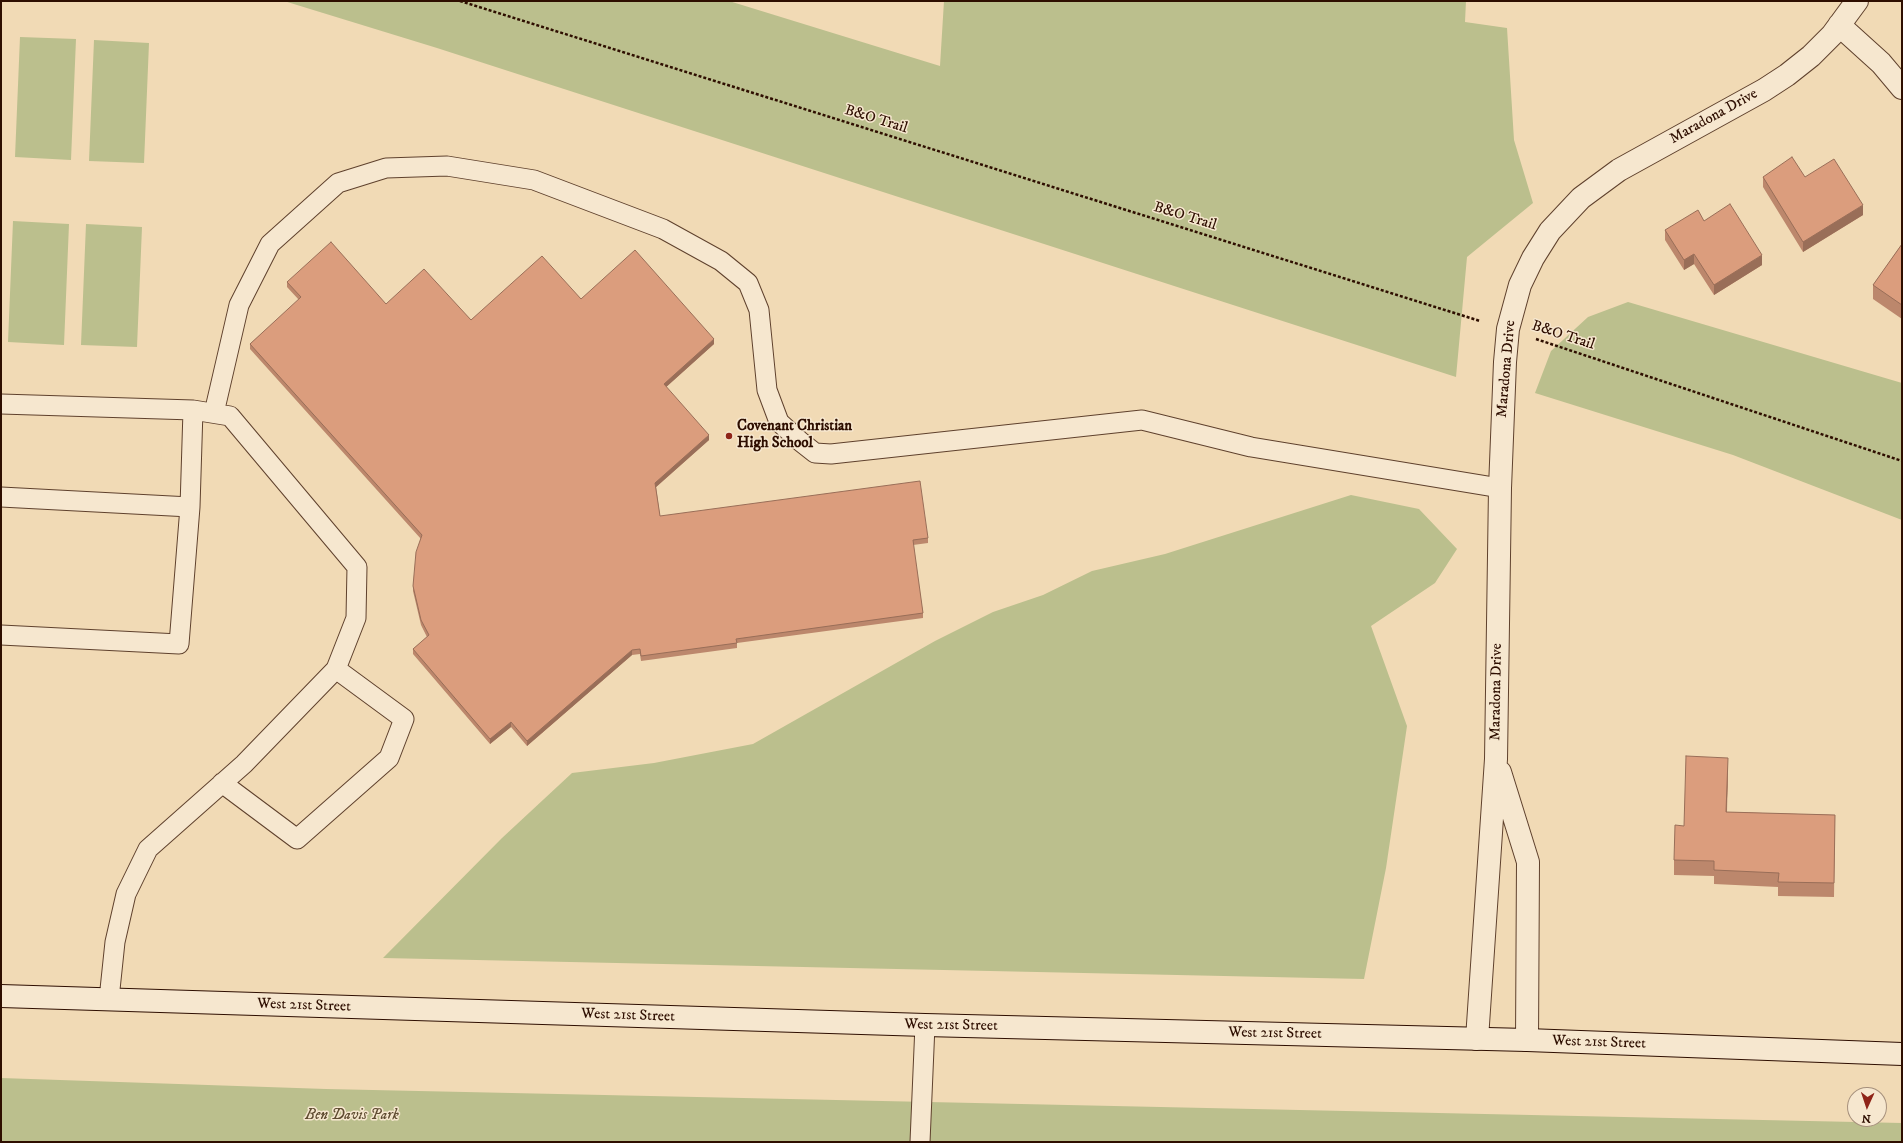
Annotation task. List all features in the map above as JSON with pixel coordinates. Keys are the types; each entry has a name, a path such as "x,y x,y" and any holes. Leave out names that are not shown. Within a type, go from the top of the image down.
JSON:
{"street":[{"name":"Maradona Drive","path":"1477,1039 1496,759 1500,488 1508,329 1520,285 1533,258 1550,231 1570,208 1619,170 1764,90 1787,75 1811,56 1832,35 1857,1"},
{"path":"1839,25 1881,63 1902,88"},
{"name":"Maradona Drive","path":"1496,759 1528,862 1527,1040"},
{"name":"West 21st Street","path":"1,996 925,1025 1527,1040 1902,1054"}],"lane":[{"path":"214,413 238,305 270,244 338,183 386,168 447,166 534,180 663,229 721,261 748,283 759,310 767,390 779,422 801,442 816,452 831,454 1142,420 1251,448 1500,488"},
{"path":"1,404 194,410 230,416 357,567 356,618 336,669 244,764 148,849 126,894 115,942 109,999"},
{"path":"1,635 179,644 190,507 194,410"},
{"path":"1,497 190,507"},
{"path":"222,783 298,839 389,758 404,719 336,669"},
{"path":"920,1142 925,1025"}],"path":[{"name":"B&O Trail","path":"460,1 1508,329 1902,461"}],"green space":[{"path":"284,1 729,1 940,66 944,1 1466,1 1465,22 1507,28 1514,140 1533,203 1467,257 1456,377 437,48"},
{"path":"20,37 76,39 71,160 15,157"},
{"path":"94,40 149,43 144,163 89,161"},
{"path":"13,221 69,224 64,345 8,342"},
{"path":"86,224 142,227 137,347 81,345"},
{"path":"1628,302 1902,383 1902,520 1733,455 1535,393 1551,351 1588,317"},
{"path":"1351,495 1419,509 1457,549 1435,583 1371,626 1407,726 1386,868 1364,979 383,958 502,838 572,773 654,763 753,744 935,641 993,612 1043,595 1092,571 1165,554"},
{"name":"Ben Davis Park","path":"1,1078 326,1089 1847,1122 1847,1127 1887,1127 1887,1123 1902,1123 1902,1142 1,1142"}],"building":[{"path":"1792,157 1805,177 1834,159 1863,205 1803,242 1763,177"},
{"path":"1730,204 1762,255 1714,285 1694,254 1684,260 1665,230 1698,210 1704,221"},
{"name":"Covenant Christian High School","path":"331,242 386,304 424,269 471,320 542,256 581,299 635,250 714,339 664,384 709,435 655,483 660,516 920,481 928,538 913,540 923,613 736,639 737,643 641,656 640,649 632,650 527,741 511,722 490,739 413,649 429,635 421,620 413,586 416,552 422,535 250,344 301,297 287,282"},
{"path":"1902,244 1902,305 1873,285"},
{"path":"1686,756 1728,758 1726,812 1835,815 1834,883 1778,882 1779,873 1714,870 1714,861 1674,860 1675,825 1684,826"}],"place":[{"name":"Covenant Christian High School","path":"729,436"}]}
